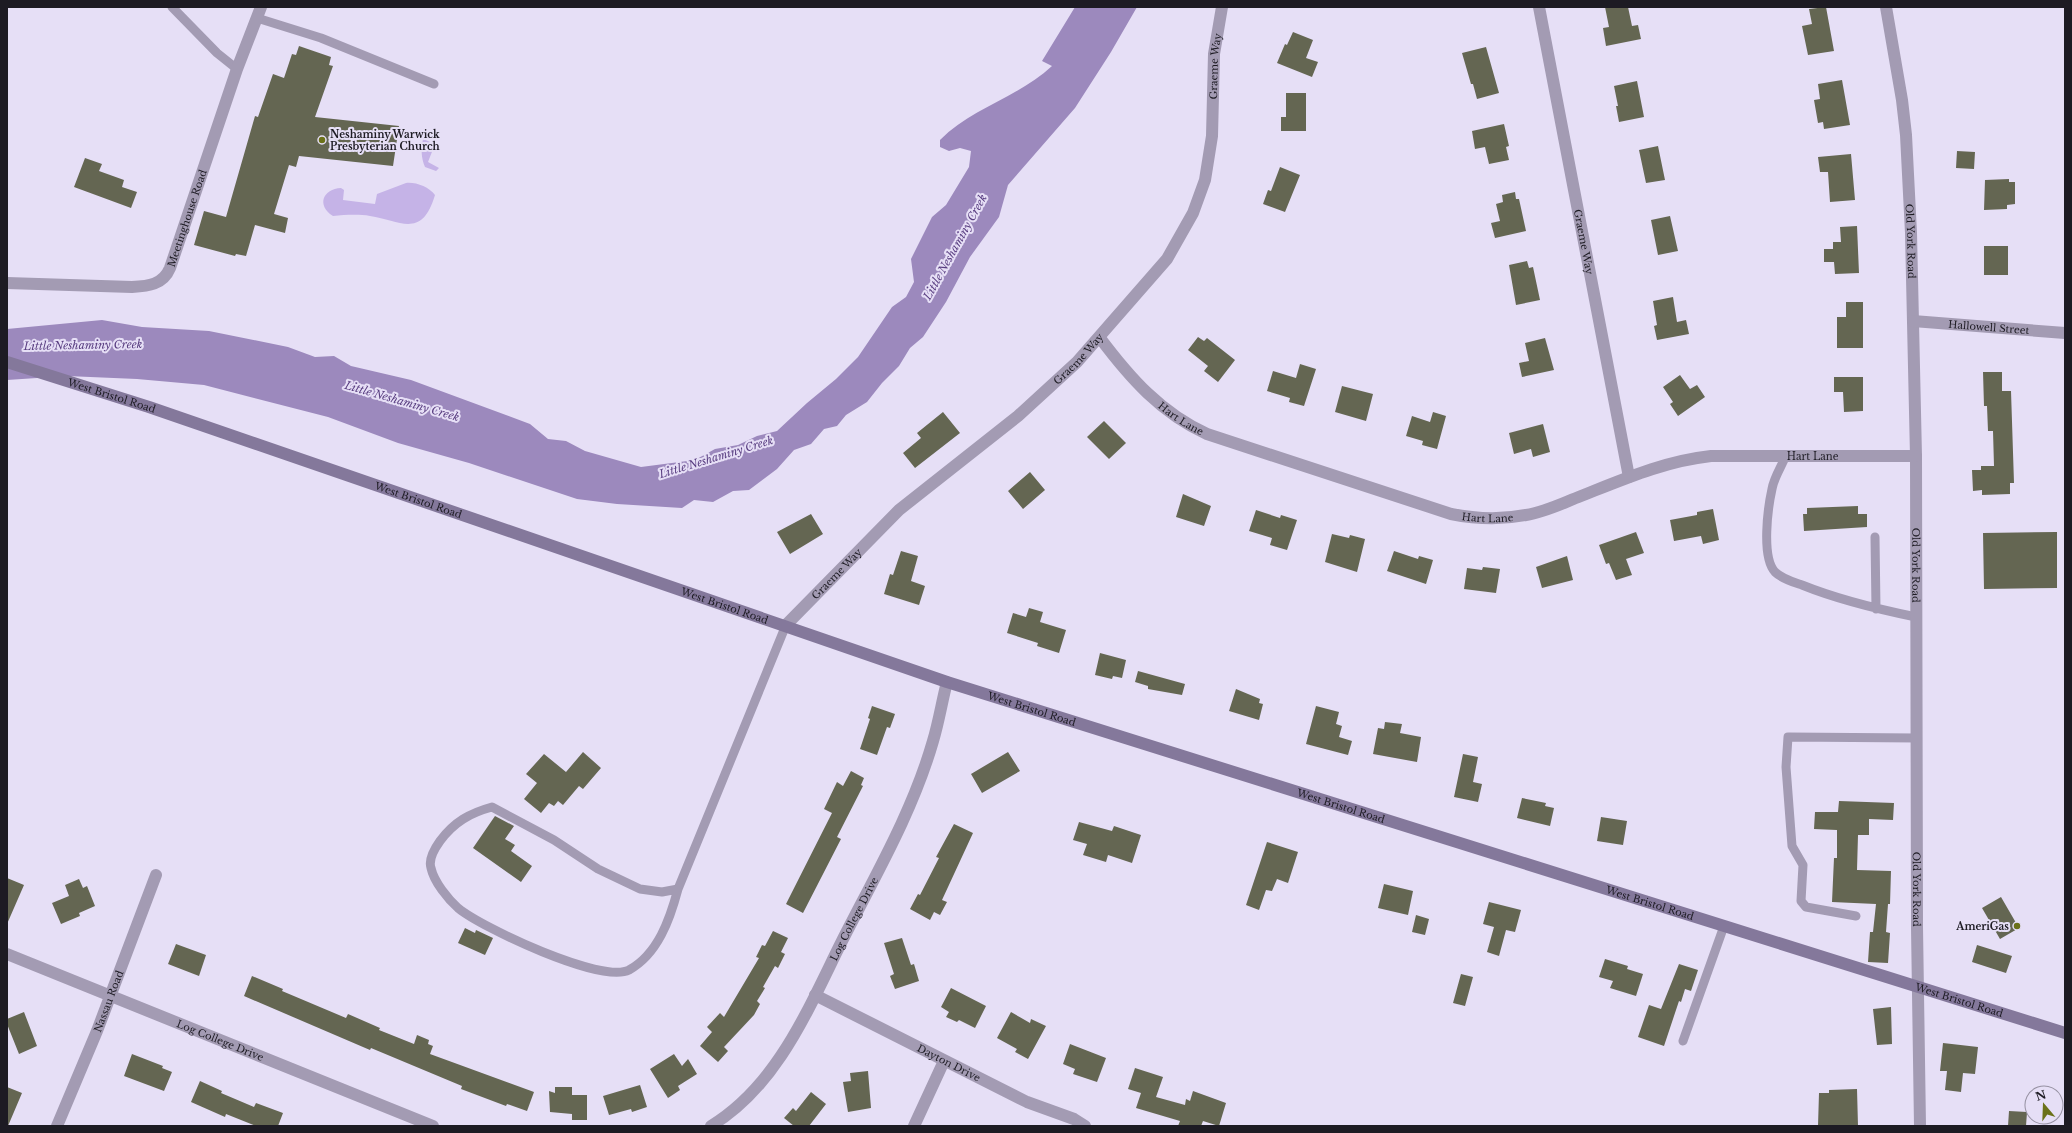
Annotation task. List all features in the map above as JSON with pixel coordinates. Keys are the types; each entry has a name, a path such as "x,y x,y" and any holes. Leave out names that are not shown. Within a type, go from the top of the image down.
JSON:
{"main road":[{"name":"West Bristol Road","path":"7,362 149,407 786,625 947,682 2065,1033"}],"street":[{"name":"Graeme Way","path":"786,625 899,510 1018,416 1077,362 1100,338 1167,259 1193,213 1205,180 1211,146 1214,54 1222,7"},
{"name":"Graeme Way","path":"1539,7 1629,477"},
{"name":"Old York Road","path":"1886,7 1902,100 1906,135 1911,233 1916,456 1917,986 1920,1126"},
{"name":"Meetinghouse Road","path":"7,283 132,287 152,286 162,280 170,268 237,69 259,12"},
{"name":"Hallowell Street","path":"1913,321 2065,333"},
{"name":"Hart Lane","path":"1100,338 1138,385 1172,415 1189,426 1207,434 1451,514 1482,518 1504,518 1527,515 1550,508 1661,465 1685,459 1711,456 1786,455 1916,456"},
{"name":"Log College Drive","path":"711,1126 742,1103 763,1081 792,1039 896,834 916,788 934,740 947,682"},
{"name":"Nassau Road","path":"57,1126 110,996 156,875"},
{"name":"Log College Drive","path":"7,954 432,1126"},
{"name":"Dayton Drive","path":"815,995 1027,1102 1074,1119 1085,1126"},
{"path":"914,1126 944,1061"}],"lane":[{"path":"172,7 217,53 237,69"},
{"path":"259,12 434,84"},
{"path":"1786,455 1772,487 1766,536 1768,558 1774,571 1783,577 1814,590 1876,609 1916,617"},
{"path":"1875,536 1876,609"},
{"path":"678,889 662,892 640,889 598,870 554,840 492,808 473,812 445,835 433,851 430,867 436,882 458,907 482,924 546,953 603,971 628,971 647,957 661,936 673,908 678,889 786,625"},
{"path":"1856,916 1806,906 1801,901 1803,865 1792,846 1786,767 1788,736 1916,738"},
{"path":"1683,1041 1724,926"}],"shaded area":[{"path":"423,139 435,144 428,162 439,168 436,171 425,167 422,153"},
{"path":"406,183 414,183 422,186 435,195 430,209 424,218 409,224 361,215 333,216 328,212 323,203 326,194 335,189 341,188 344,190 343,200 375,204 377,194"}],"water":[{"name":"Little Neshaminy Creek","path":"1075,7 1137,7 1111,52 1075,108 1008,185 999,217 970,257 946,302 923,337 910,348 899,366 882,383 867,402 846,415 837,426 824,429 811,444 794,450 777,469 749,490 733,491 713,502 694,500 682,508 617,504 577,499 469,463 398,443 328,417 204,385 137,379 67,376 7,380 7,329 102,320 142,327 209,331 288,347 315,357 334,356 351,366 411,380 530,424 548,439 566,441 585,451 641,467 695,460 715,449 738,445 757,436 777,431 836,379 858,357 892,307 906,297 914,282 911,259 932,217 946,205 969,167 971,151 960,148 949,151 940,147 940,140 966,119 1025,86 1052,66 1042,61"}],"building":[{"path":"1605,7 1628,7 1632,26 1638,25 1641,39 1606,46 1603,28 1609,27"},
{"path":"1826,7 1834,51 1808,55 1802,26 1812,24 1809,9"},
{"path":"1293,32 1313,40 1306,58 1318,62 1312,77 1277,63 1285,44 1287,45"},
{"name":"Neshaminy Warwick Presbyterian Church","path":"299,46 331,57 329,65 333,66 315,117 399,126 393,166 299,156 296,167 289,165 274,214 288,218 285,233 255,225 246,256 236,254 235,256 194,245 204,211 226,217 255,116 258,117 273,74 284,78 292,54 296,55"},
{"path":"1486,47 1499,93 1477,99 1462,53"},
{"path":"1842,80 1850,125 1824,129 1823,122 1818,123 1814,100 1820,99 1818,84"},
{"path":"1637,81 1644,117 1619,122 1616,106 1618,106 1614,86"},
{"path":"1286,93 1306,93 1306,131 1281,131 1281,117 1286,117"},
{"path":"1504,124 1509,146 1506,147 1509,160 1489,164 1485,147 1475,149 1472,131"},
{"path":"1658,146 1665,180 1646,183 1639,150"},
{"path":"1957,151 1975,152 1974,169 1956,168"},
{"path":"1851,154 1855,200 1830,202 1828,172 1820,172 1818,157"},
{"path":"85,158 102,164 99,171 124,180 122,187 137,192 131,208 74,187"},
{"path":"1280,167 1300,175 1285,212 1263,204 1268,190 1271,191"},
{"path":"2009,179 2009,182 2015,182 2015,204 2007,205 2007,209 1984,210 1985,180"},
{"path":"1515,192 1516,199 1519,199 1526,231 1495,238 1491,223 1500,221 1496,204 1503,202 1502,195"},
{"path":"1670,216 1678,251 1658,255 1651,220"},
{"path":"1857,226 1859,273 1835,274 1834,262 1824,262 1824,249 1833,249 1833,242 1841,242 1840,227"},
{"path":"1984,246 2008,246 2008,275 1984,275"},
{"path":"1527,261 1529,268 1533,267 1540,300 1516,305 1509,265"},
{"path":"1673,297 1677,322 1686,320 1689,334 1657,340 1654,326 1657,325 1653,301"},
{"path":"1846,302 1863,302 1863,348 1837,348 1837,317 1846,317"},
{"path":"1198,337 1204,341 1207,338 1235,360 1218,382 1204,371 1208,366 1188,350"},
{"path":"1545,338 1554,370 1522,377 1519,363 1529,361 1525,343"},
{"path":"1300,364 1316,369 1304,406 1289,402 1290,398 1267,391 1273,371 1296,378"},
{"path":"1983,372 2002,372 2002,391 2011,391 2014,483 2010,483 2010,494 1982,495 1982,490 1973,491 1972,470 1981,470 1981,466 1994,466 1993,431 1988,431 1987,406 1984,406"},
{"path":"1680,375 1690,389 1697,385 1705,397 1678,416 1670,404 1673,402 1663,387"},
{"path":"1834,377 1863,377 1863,411 1844,412 1843,392 1834,392"},
{"path":"1342,386 1373,394 1366,421 1335,412"},
{"path":"943,412 960,433 915,468 903,453 921,438 917,433"},
{"path":"1433,412 1446,416 1437,449 1422,445 1423,441 1406,436 1412,416 1430,422"},
{"path":"1104,421 1126,443 1109,459 1087,437"},
{"path":"1543,424 1550,452 1533,457 1531,449 1514,454 1509,433"},
{"path":"1030,472 1045,490 1023,509 1008,491"},
{"path":"1183,494 1211,506 1204,526 1176,517"},
{"path":"1858,506 1858,514 1867,514 1867,527 1804,531 1803,514 1807,514 1807,508"},
{"path":"1713,509 1719,540 1703,544 1701,536 1674,541 1670,520 1697,515 1697,512"},
{"path":"1256,510 1280,518 1281,515 1297,520 1287,550 1270,545 1272,538 1249,531"},
{"path":"811,514 823,534 790,554 777,532"},
{"path":"1636,532 1644,553 1626,559 1632,575 1616,580 1609,563 1606,564 1599,545"},
{"path":"2057,532 2057,588 1984,589 1983,533"},
{"path":"1332,534 1349,538 1350,535 1365,539 1357,572 1325,562"},
{"path":"901,551 918,556 911,581 925,586 919,605 884,594 890,574 893,575"},
{"path":"1394,551 1418,559 1419,556 1433,560 1426,584 1387,571"},
{"path":"1567,556 1573,580 1542,588 1536,567"},
{"path":"1483,567 1500,569 1496,593 1464,589 1467,568 1482,570"},
{"path":"1029,608 1043,612 1040,622 1066,630 1059,653 1037,646 1038,643 1007,633 1013,613 1026,617"},
{"path":"1100,653 1126,660 1122,678 1113,676 1112,679 1095,675"},
{"path":"1138,671 1185,684 1182,695 1148,689 1148,686 1135,682"},
{"path":"1236,689 1260,699 1259,703 1263,704 1259,720 1229,711"},
{"path":"872,706 895,714 890,728 887,727 877,755 860,749 870,719 868,718"},
{"path":"1316,706 1339,712 1336,724 1342,726 1339,737 1352,741 1348,755 1306,744"},
{"path":"1385,722 1402,724 1400,733 1421,737 1417,762 1373,754 1378,728 1384,729"},
{"path":"583,752 601,768 583,789 579,786 563,805 558,801 554,806 549,803 541,813 524,799 537,783 526,774 544,754 566,772"},
{"path":"1008,752 1020,771 982,793 971,774"},
{"path":"1463,754 1478,757 1473,782 1482,784 1478,802 1454,797"},
{"path":"851,771 864,778 861,785 863,786 837,837 841,839 803,913 786,904 832,813 824,809 837,782 843,786"},
{"path":"1522,798 1546,803 1545,806 1554,808 1550,826 1517,818"},
{"path":"1839,801 1894,803 1893,820 1869,819 1869,835 1858,835 1857,870 1891,871 1890,904 1888,904 1886,932 1890,933 1888,963 1868,962 1870,932 1873,932 1876,904 1832,902 1834,858 1837,858 1837,830 1814,829 1815,812 1838,812"},
{"path":"495,816 514,826 505,839 515,845 511,851 532,866 521,882 473,848"},
{"path":"1601,817 1627,821 1623,845 1597,841"},
{"path":"1079,822 1112,831 1114,826 1141,835 1132,863 1108,855 1106,862 1083,855 1087,844 1073,840"},
{"path":"954,824 973,833 942,900 947,902 940,915 934,912 930,920 910,909 918,894 920,895 939,858 936,857"},
{"path":"1267,842 1298,852 1288,883 1277,879 1272,891 1266,890 1259,910 1246,905"},
{"path":"7,878 24,885 7,924"},
{"path":"79,879 83,888 87,886 95,906 79,913 80,916 61,924 52,903 69,896 65,885"},
{"path":"1384,884 1413,891 1408,915 1378,908"},
{"path":"2001,897 2019,928 2000,939 1982,908"},
{"path":"1489,902 1521,910 1515,932 1506,930 1499,956 1487,952 1494,927 1483,924"},
{"path":"1416,915 1429,919 1425,935 1412,932"},
{"path":"465,928 475,933 476,930 493,938 485,955 458,943"},
{"path":"773,931 788,938 781,952 785,954 778,968 775,966 763,987 765,988 757,1001 760,1004 754,1015 724,1047 728,1051 718,1062 700,1046 712,1032 707,1027 720,1013 724,1017 759,958 756,957 762,945 765,946"},
{"path":"902,938 911,965 914,964 919,981 895,989 890,976 894,974 884,943"},
{"path":"176,944 206,955 199,976 168,964"},
{"path":"1977,945 2012,956 2006,973 1972,962"},
{"path":"1605,959 1628,966 1627,969 1643,974 1636,996 1610,988 1613,981 1599,977"},
{"path":"1679,964 1698,970 1691,991 1685,989 1681,1002 1679,1001 1664,1046 1638,1037 1649,1005 1661,1009"},
{"path":"1461,974 1473,977 1465,1006 1453,1003"},
{"path":"252,976 283,989 282,991 346,1018 348,1014 380,1028 379,1030 414,1044 417,1035 429,1040 428,1044 433,1046 430,1054 534,1092 527,1111 507,1104 506,1106 461,1089 462,1086 371,1048 370,1050 244,996"},
{"path":"951,988 986,1006 975,1028 959,1020 957,1022 946,1017 949,1012 941,1007"},
{"path":"1891,1007 1892,1044 1877,1045 1873,1009"},
{"path":"24,1012 37,1046 19,1054 7,1024 7,1019"},
{"path":"1011,1012 1030,1023 1031,1019 1046,1026 1028,1059 1015,1052 1017,1049 997,1038"},
{"path":"1943,1043 1978,1047 1975,1074 1963,1073 1961,1092 1945,1090 1947,1071 1940,1071"},
{"path":"1070,1044 1106,1058 1097,1082 1073,1074 1075,1069 1063,1064"},
{"path":"132,1054 163,1066 162,1068 172,1072 164,1091 124,1076"},
{"path":"674,1054 682,1066 688,1059 697,1074 678,1086 680,1090 668,1098 650,1069"},
{"path":"1135,1068 1163,1077 1156,1097 1185,1105 1186,1099 1190,1101 1193,1091 1226,1103 1219,1126 1203,1121 1201,1126 1178,1126 1180,1121 1136,1108 1141,1093 1128,1089"},
{"path":"868,1071 871,1108 848,1112 843,1082 851,1081 850,1073"},
{"path":"200,1081 222,1091 221,1093 254,1107 256,1103 283,1113 278,1126 256,1126 226,1114 225,1117 191,1102"},
{"path":"640,1085 647,1107 632,1112 631,1109 609,1115 603,1096"},
{"path":"7,1087 22,1093 8,1126 7,1126"},
{"path":"555,1087 572,1087 572,1095 587,1095 587,1120 572,1120 572,1114 550,1112 549,1091 555,1093"},
{"path":"1857,1089 1858,1126 1818,1126 1819,1093 1829,1093 1829,1090"},
{"path":"811,1092 826,1104 809,1126 794,1126 784,1118 793,1108 796,1111"},
{"path":"2009,1111 2024,1112 2024,1125 2026,1126 2008,1126"}],"place":[{"name":"Neshaminy Warwick Presbyterian Church","path":"322,140"},
{"name":"AmeriGas","path":"2017,926"}]}
